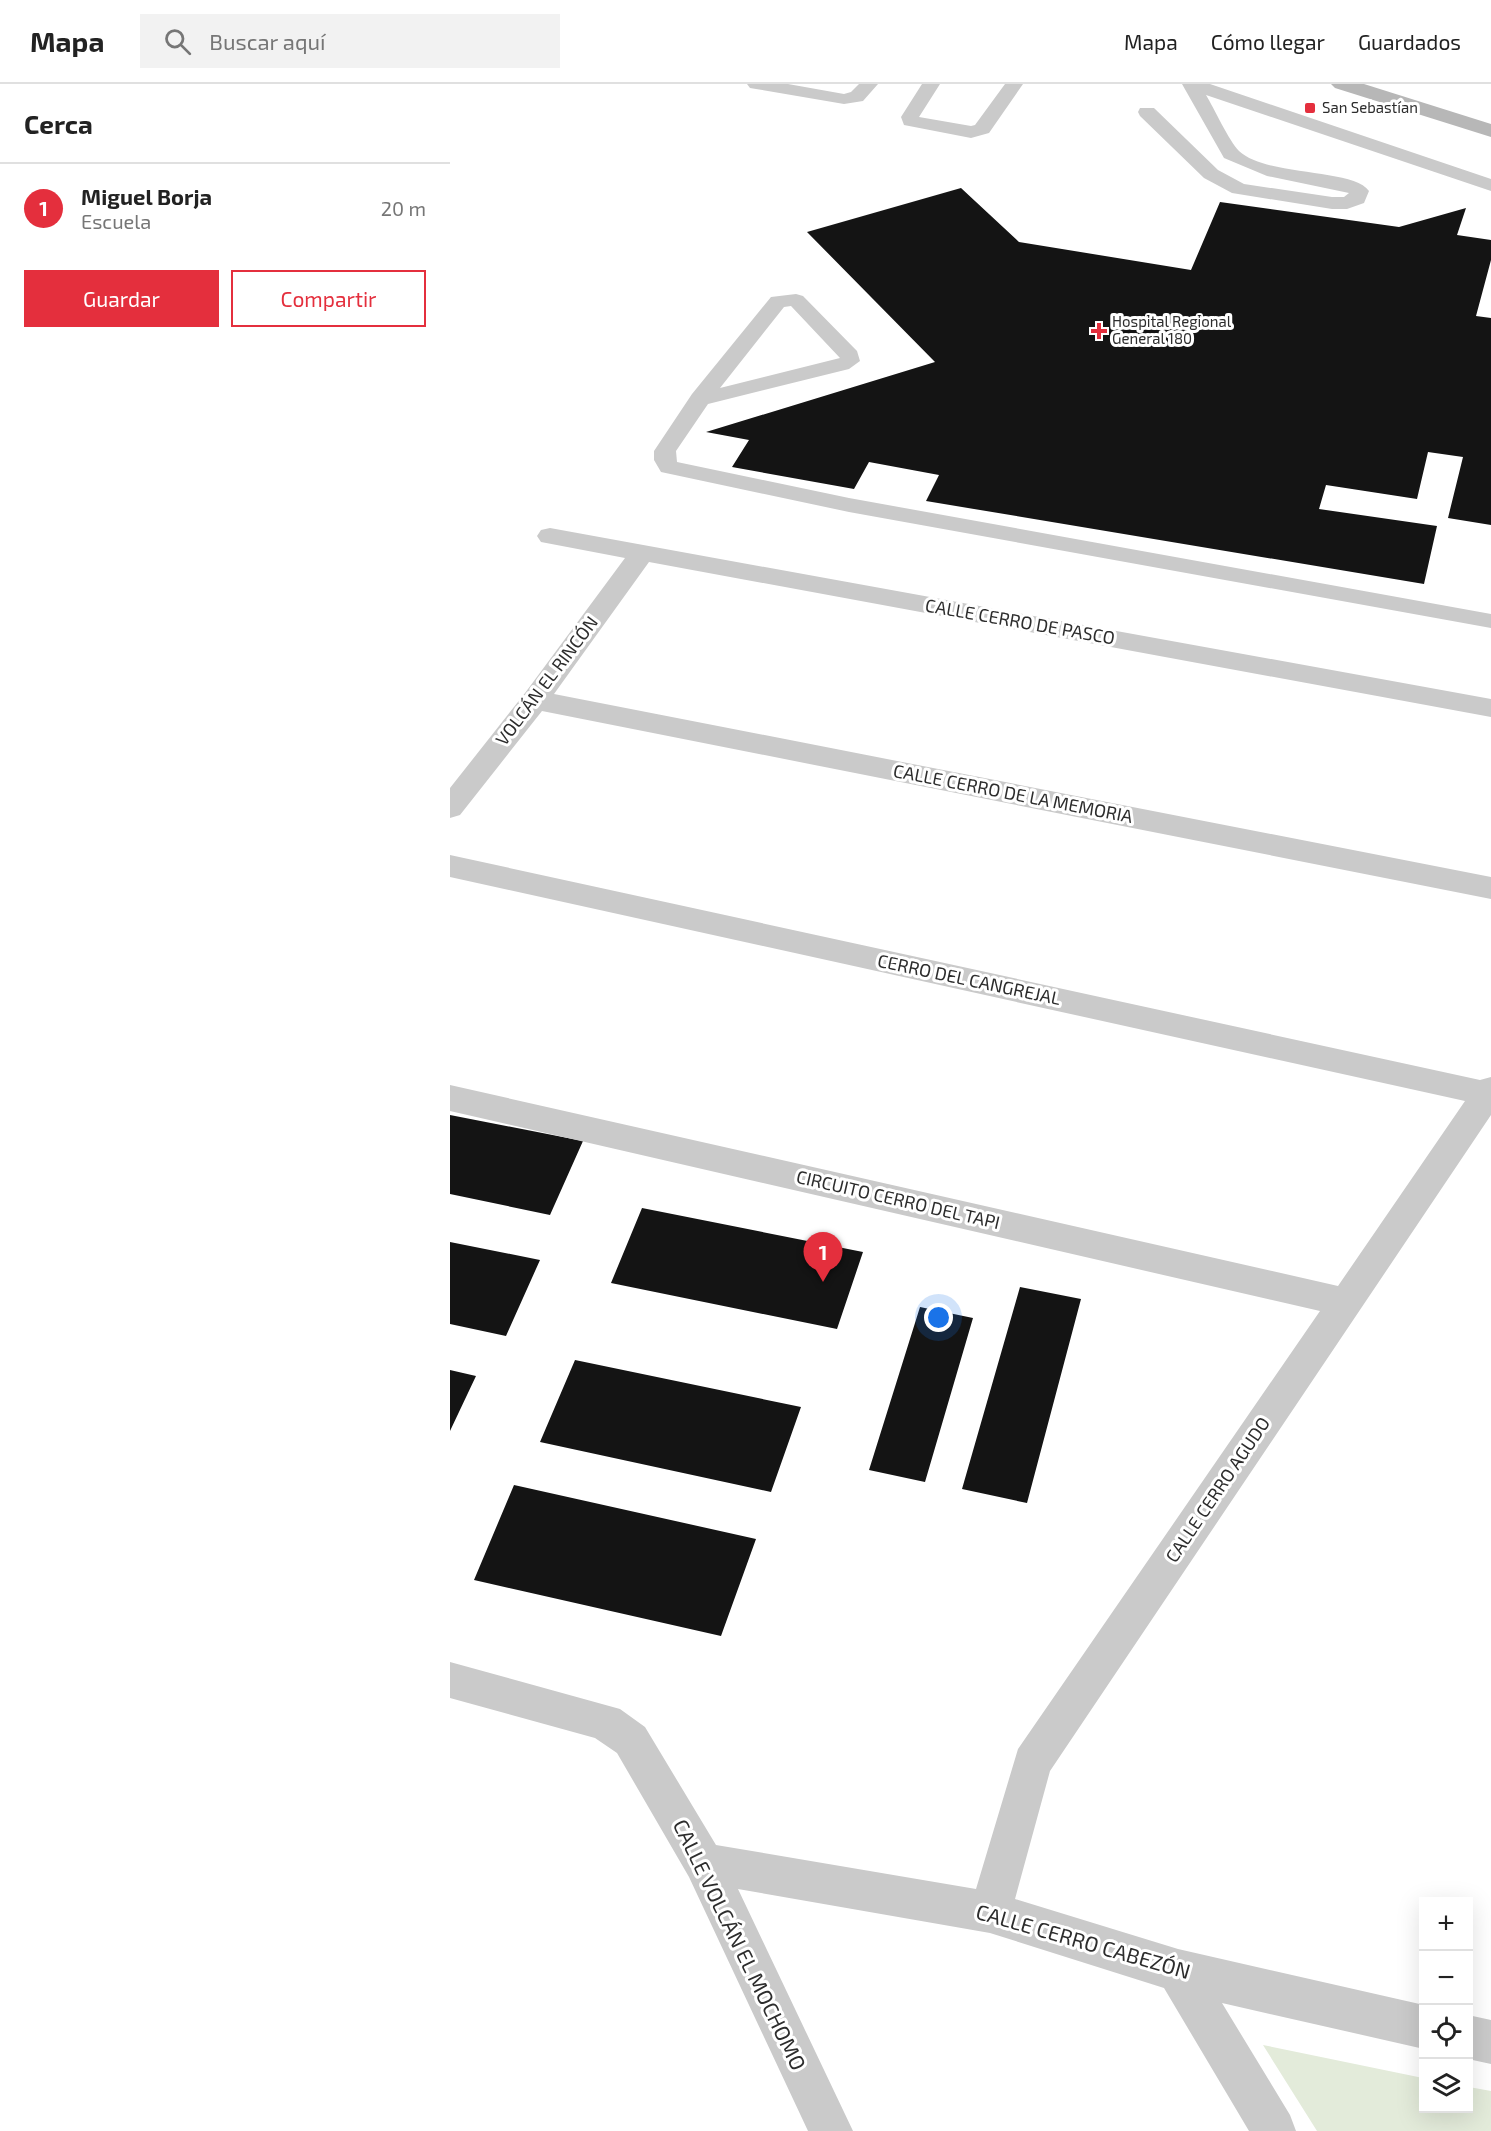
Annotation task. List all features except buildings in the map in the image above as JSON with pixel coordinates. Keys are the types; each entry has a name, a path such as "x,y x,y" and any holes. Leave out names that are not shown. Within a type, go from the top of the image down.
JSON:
{"main road":[{"path":"1342,84 1491,131"}],"street":[{"name":"CALLE CERRO DE PASCO","path":"550,536 1491,708"},
{"name":"VOLCÁN EL RINCÓN","path":"450,808 535,700 642,553"},
{"name":"CALLE CERRO DE LA MEMORIA","path":"535,700 1491,888"},
{"name":"CERRO DEL CANGREJAL","path":"450,866 1490,1091"},
{"name":"CALLE CERRO AGUDO","path":"990,1912 1032,1763 1490,1091"},
{"name":"CIRCUITO CERRO DEL TAPI","path":"450,1098 1346,1302"},
{"name":"CALLE VOLCÁN EL MOCHOMO","path":"450,1680 606,1722 631,1740 704,1863 831,2131"},
{"name":"CALLE CERRO CABEZÓN","path":"704,1863 990,1912 1178,1971 1419,2026"},
{"path":"1178,1971 1274,2131"},
{"path":"1473,2038 1491,2042"}],"lane":[{"path":"756,84 844,99 857,97 869,84"},
{"path":"931,84 910,117 911,121 971,132 982,129 1014,84"},
{"path":"1147,112 1211,174 1239,189 1332,203 1347,203 1357,199 1359,191 1351,186 1278,172 1241,161 1231,154 1192,84"},
{"path":"1192,84 1491,185"},
{"path":"700,399 842,365 850,361 850,355 796,300 778,301 700,399 665,451 664,460 669,467 849,505 1491,621"}],"green space":[{"path":"1263,2045 1419,2077 1419,2113 1473,2113 1473,2088 1491,2091 1491,2131 1317,2131"}],"place":[{"name":"San Sebastían","path":"1310,108"},
{"name":"Hospital Regional General 180","path":"1099,331"},
{"name":"Miguel Borja","path":"823,1282"}]}
